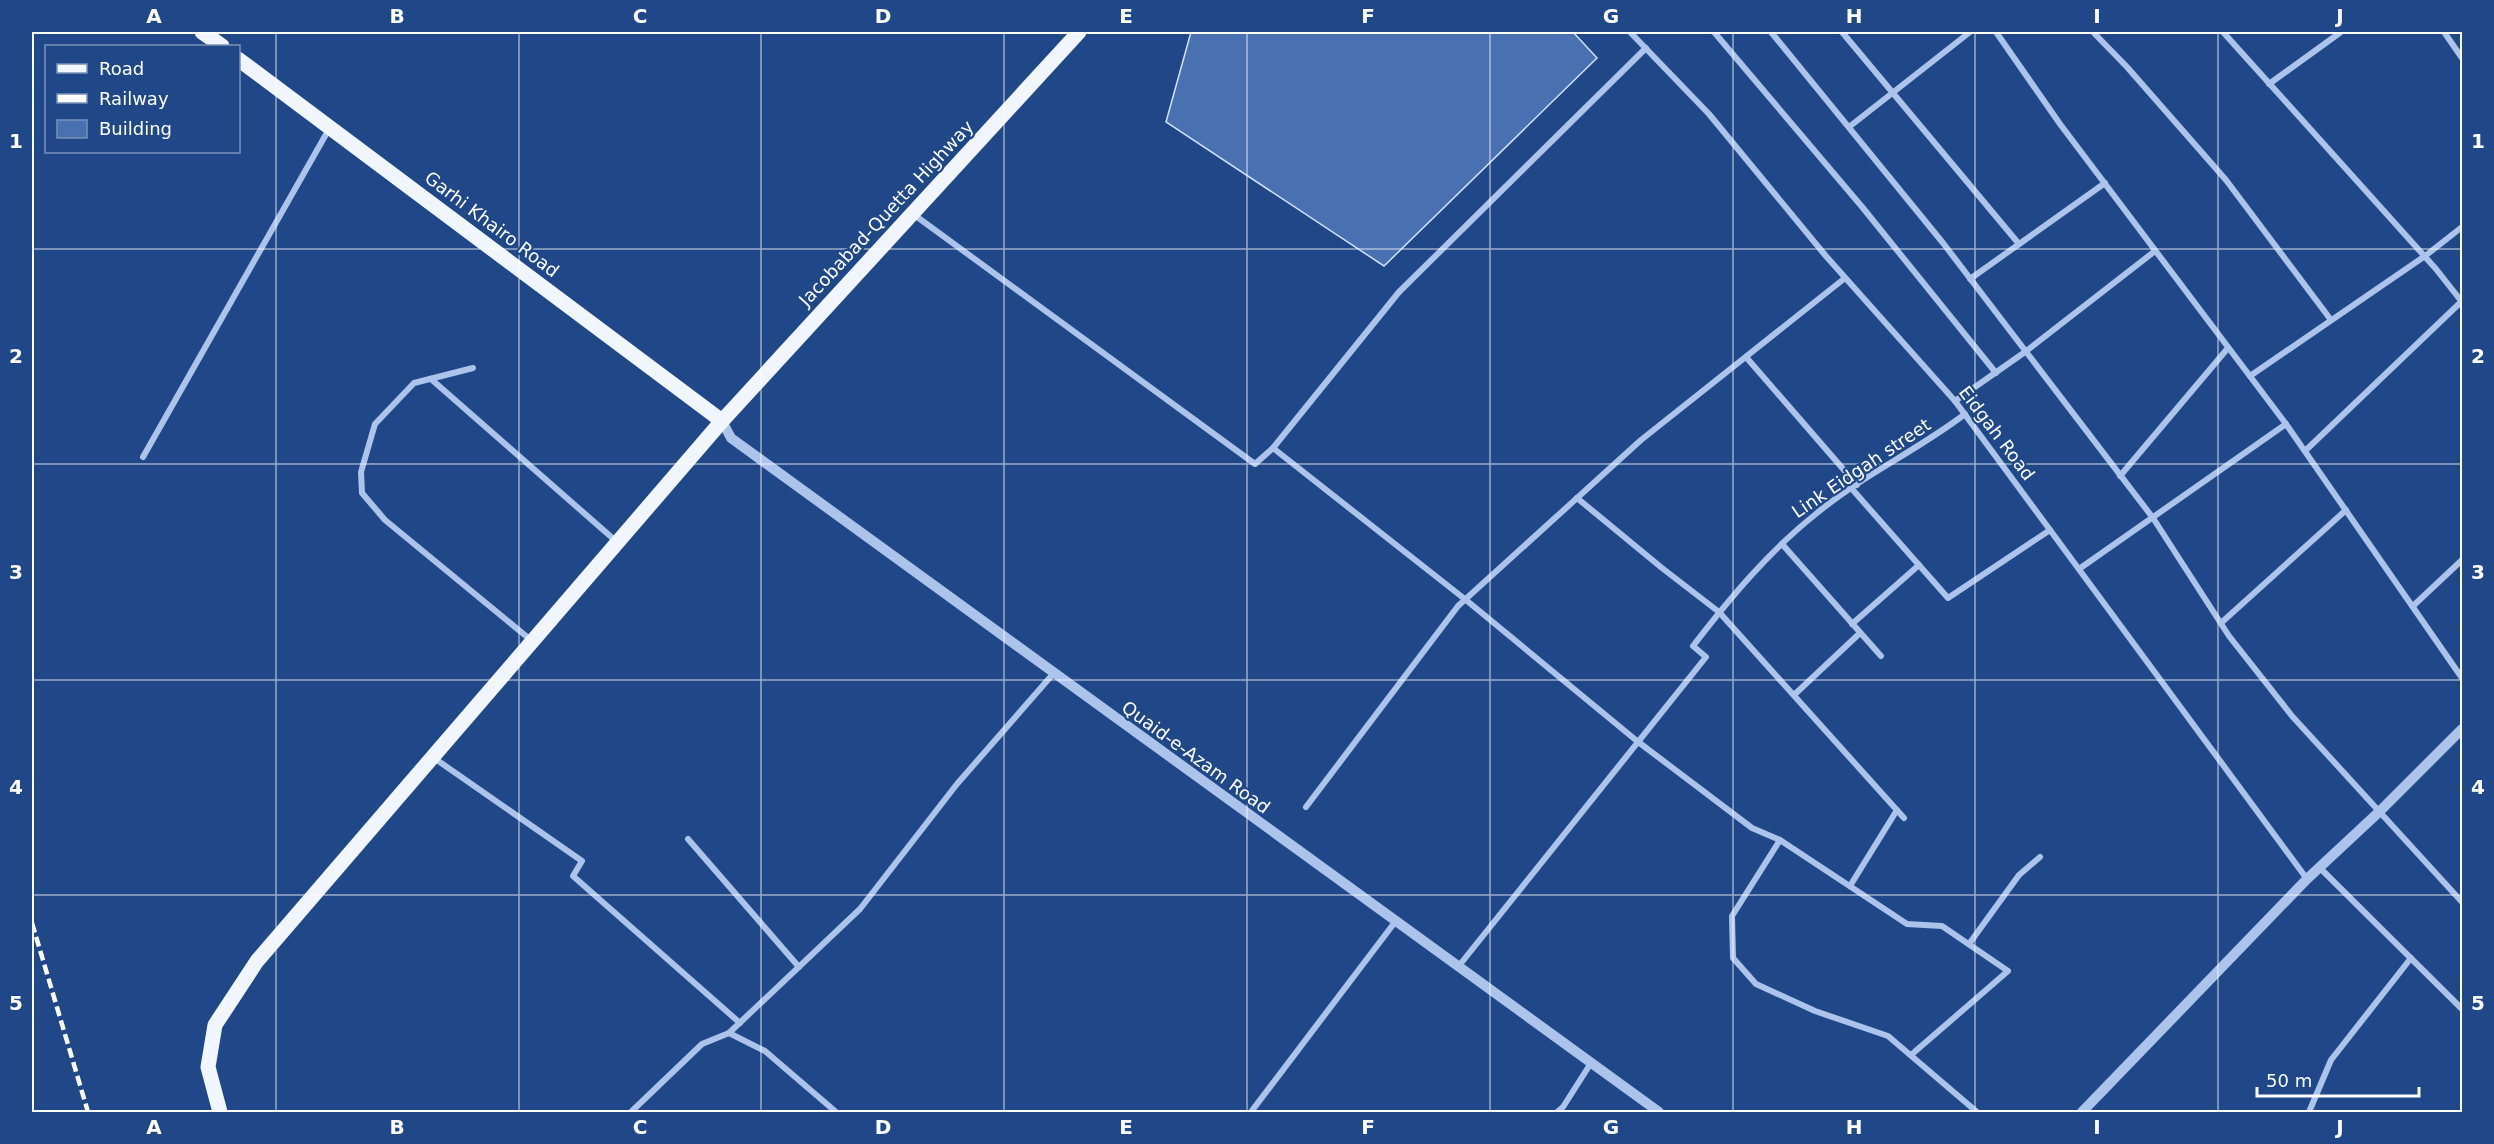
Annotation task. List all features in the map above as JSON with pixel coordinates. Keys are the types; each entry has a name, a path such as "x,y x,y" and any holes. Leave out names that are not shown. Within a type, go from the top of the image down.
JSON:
{"main road":[{"path":"202,32 221,45"},
{"name":"Jacobabad-Quetta Highway","path":"220,1113 208,1067 214,1025 257,962 722,421 1079,32"},
{"name":"Garhi Khairo Road","path":"240,60 722,421"}],"street":[{"name":"Eidgah Road","path":"1630,32 1709,114 1845,278 1955,401 2307,879"},
{"path":"1714,32 1863,208 1996,373"},
{"path":"1771,32 1970,279 2153,518 2221,623 2292,716 2463,902"},
{"path":"1842,32 2019,244"},
{"path":"1849,127 1970,32"},
{"path":"1996,32 2155,251 2286,424 2463,678"},
{"path":"2093,32 2127,67 2226,180 2331,320"},
{"path":"2223,32 2425,256 2462,302 2304,451"},
{"path":"2269,84 2341,32"},
{"path":"2444,32 2463,58"},
{"path":"913,213 1255,464 1274,448 1399,292 1646,48"},
{"path":"143,457 330,127"},
{"path":"1970,279 2105,183"},
{"path":"2250,376 2425,256 2463,227"},
{"path":"1955,401 2025,352 2155,251"},
{"path":"1306,807 1466,600 1641,440 1845,278"},
{"path":"2120,476 2228,348"},
{"path":"1746,357 1948,597 2050,530"},
{"path":"473,368 414,382 375,424 361,472 362,493 385,520 533,641"},
{"path":"431,379 618,543"},
{"name":"Link Eidgah street","path":"1638,741 1706,657 1693,646 1719,612 1782,544 1818,512 1934,437 1965,414"},
{"name":"Quaid-e-Azam Road","path":"722,421 731,438 1659,1113"},
{"path":"2079,569 2286,424"},
{"path":"1274,448 1466,600 1638,741 1752,828 1780,840 1907,924 1942,926 2008,970 1911,1056"},
{"path":"1577,498 1719,612 1904,818"},
{"path":"2221,623 2346,510"},
{"path":"1782,544 1881,656"},
{"path":"2412,606 2463,560"},
{"path":"1852,624 1919,565"},
{"path":"1794,696 1860,633"},
{"path":"631,1113 702,1044 729,1033 860,909 957,784 1053,674"},
{"path":"2082,1113 2307,879 2380,812 2463,729"},
{"path":"1458,967 1638,741"},
{"path":"433,757 582,861 573,876 740,1023"},
{"path":"1850,886 1897,810"},
{"path":"688,839 799,967"},
{"path":"1780,840 1732,916 1733,957 1756,984 1815,1011 1888,1036 1977,1113"},
{"path":"1969,944 2019,875 2040,857"},
{"path":"2319,867 2463,1009"},
{"path":"1251,1113 1395,922"},
{"path":"2309,1113 2331,1060 2411,958"},
{"path":"729,1033 765,1051 836,1113"},
{"path":"1557,1113 1591,1063"}],"building":[{"path":"1191,32 1573,32 1597,58 1384,266 1166,122"}],"railway":[{"path":"32,923 88,1112"}]}
